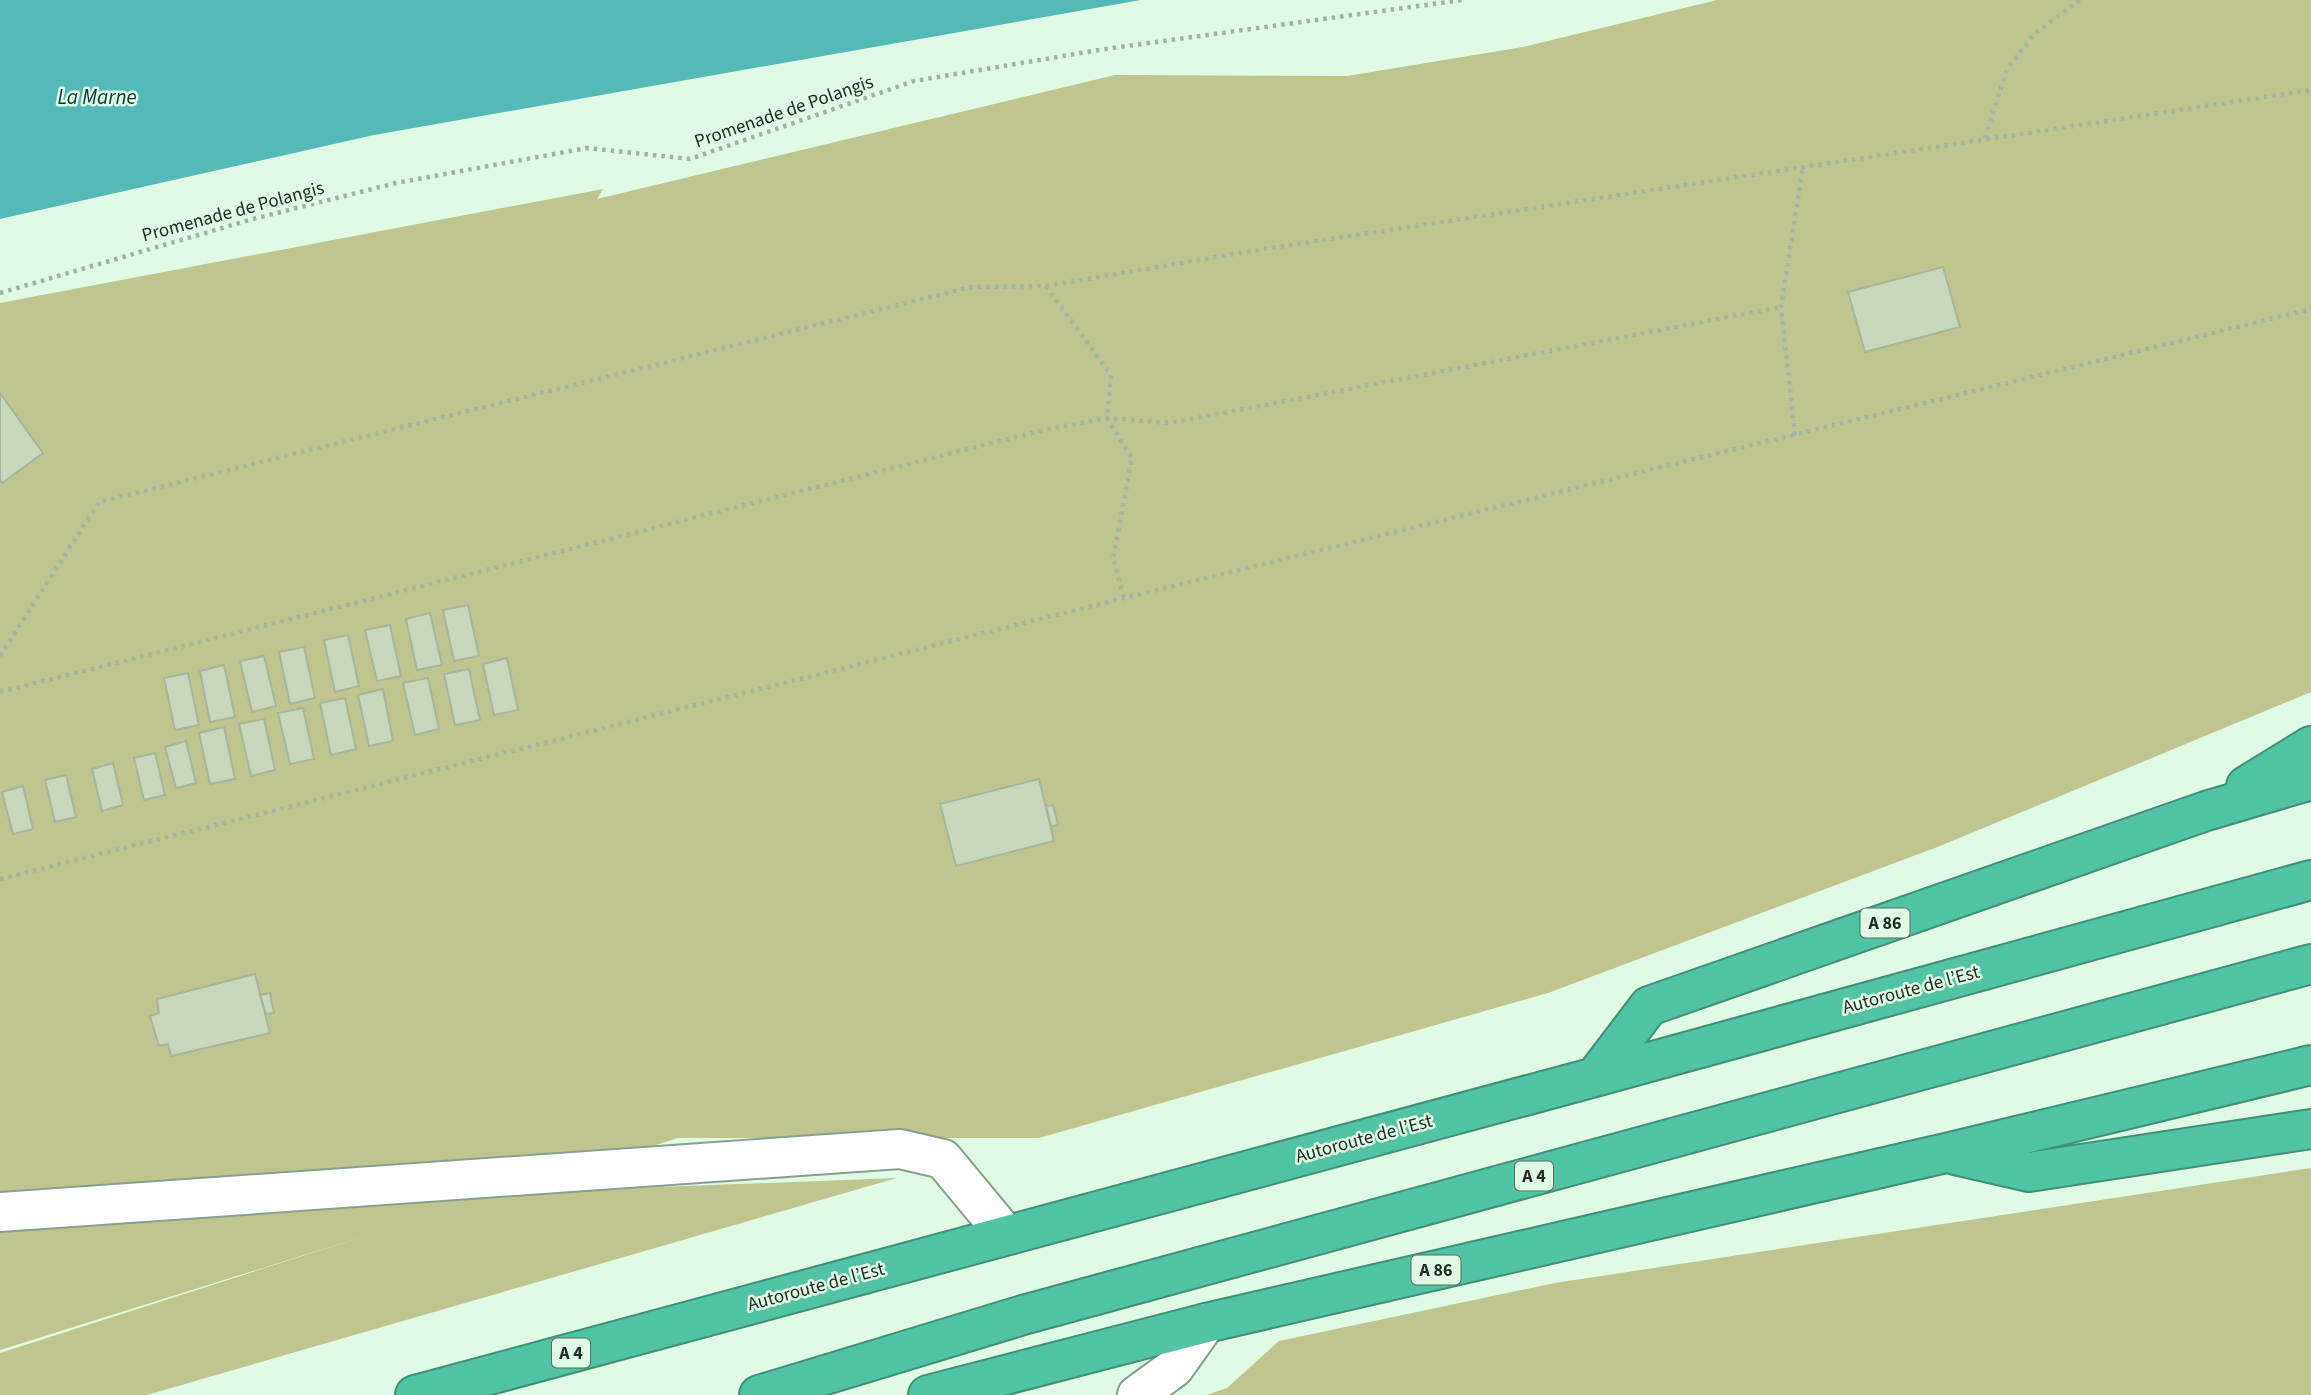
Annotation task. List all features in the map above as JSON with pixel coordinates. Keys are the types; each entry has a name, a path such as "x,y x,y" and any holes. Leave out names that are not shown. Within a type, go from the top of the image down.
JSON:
{"highway":[{"path":"2206,811 2311,746"},
{"name":"A 86","path":"1595,1077 1649,1006 2206,811 2311,780"},
{"name":"Autoroute de l’Est","path":"415,1395 1595,1077 2311,880"},
{"name":"A 4","path":"759,1395 1037,1312 2311,964"},
{"name":"A 86","path":"928,1395 1206,1323 1946,1153 2311,1065"},
{"path":"1946,1153 2029,1172 2311,1129"}],"lane":[{"path":"0,1212 900,1149 943,1159 1006,1235"},
{"path":"1137,1395 1174,1368 1206,1323"}],"path":[{"name":"Promenade de Polangis","path":"0,293 253,219 396,183 587,148 690,159 914,81 1105,49 1462,0"},
{"path":"1985,138 2007,69 2034,34 2080,0"},
{"path":"0,656 99,502 971,287 1046,286 1264,249 2311,90"},
{"path":"1795,435 1781,307 1803,166"},
{"path":"1046,286 1111,375 1107,418 1132,458 1112,559 1124,598"},
{"path":"0,692 1030,433 1107,418 1170,423 1781,307"},
{"path":"0,879 1124,598 2311,309"}],"green space":[{"path":"1717,0 2311,0 2311,692 1940,846 1548,993 1039,1138 678,1138 504,1193 897,1178 147,1395 0,1395 0,1353 368,1235 0,1350 0,303 603,189 597,199 1115,75 1347,76 1523,47"},
{"path":"2311,1168 2311,1395 1207,1395 1227,1388 1279,1341 1555,1283"}],"water":[{"name":"La Marne","path":"0,0 1141,0 374,135 0,219"}],"building":[{"path":"1943,267 1960,327 1865,352 1848,292"},
{"path":"0,393 43,453 2,483 0,479"},
{"path":"468,605 479,656 454,661 443,610"},
{"path":"430,613 442,665 417,670 406,619"},
{"path":"390,625 401,676 377,681 365,630"},
{"path":"348,635 359,686 335,692 324,640"},
{"path":"304,647 315,698 290,704 279,652"},
{"path":"264,656 276,706 252,712 240,661"},
{"path":"507,658 518,710 494,715 483,664"},
{"path":"224,665 235,717 210,722 200,671"},
{"path":"469,669 480,720 455,725 444,674"},
{"path":"188,673 199,725 175,730 164,678"},
{"path":"428,678 439,729 415,735 403,683"},
{"path":"383,689 393,741 369,746 358,695"},
{"path":"345,698 356,749 331,755 320,703"},
{"path":"303,708 314,759 290,764 278,713"},
{"path":"264,719 275,770 251,776 239,724"},
{"path":"224,727 235,779 210,784 199,733"},
{"path":"186,741 196,783 176,788 165,747"},
{"path":"155,753 165,795 144,800 134,758"},
{"path":"113,763 123,805 102,811 92,769"},
{"path":"66,775 76,817 55,822 45,780"},
{"path":"1039,779 1054,841 956,866 940,804"},
{"path":"23,786 33,829 13,834 2,792"},
{"path":"1053,805 1058,825 1051,826 1046,806"},
{"path":"255,974 270,1033 171,1056 168,1044 159,1046 150,1016 159,1013 157,999"},
{"path":"270,993 274,1013 266,1014 260,995"}]}
